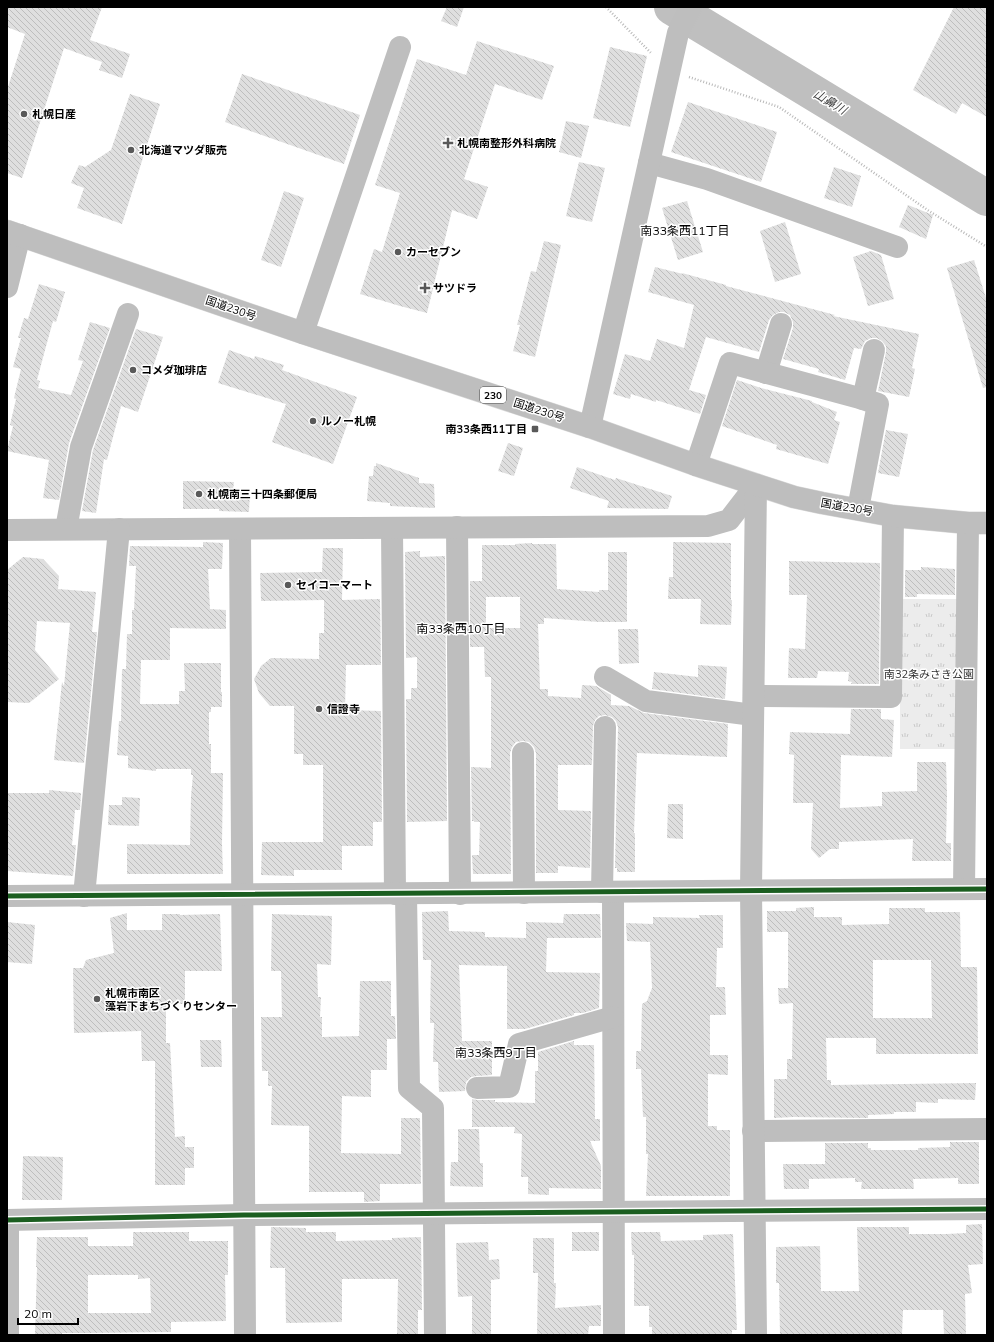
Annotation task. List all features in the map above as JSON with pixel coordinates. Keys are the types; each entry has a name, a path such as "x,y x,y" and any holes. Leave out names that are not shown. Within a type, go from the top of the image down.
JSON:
{"main road":[{"path":"590,427 669,71 678,34 691,7"},
{"path":"303,333 400,48"},
{"path":"649,163 707,179 897,248"},
{"path":"7,287 13,233"},
{"name":"国道230号","path":"13,233 303,333 590,427 696,465 794,497 893,516 978,523"},
{"path":"66,529 81,447 128,314"},
{"path":"766,373 781,324"},
{"path":"863,399 874,350"},
{"path":"696,465 730,364 863,399 878,404 858,510"},
{"path":"7,530 119,528 708,526 729,520 756,485"},
{"path":"756,485 751,890 756,1335"},
{"path":"605,677 646,701 753,706 891,697 893,516"},
{"path":"964,889 978,523"},
{"path":"457,527 460,894"},
{"path":"84,896 119,528"},
{"path":"240,528 245,1335"},
{"path":"392,528 401,894 409,1088 433,1108 435,1335"},
{"path":"605,727 608,892 613,1017 614,1335"},
{"path":"523,753 524,893"},
{"path":"7,896 460,894 751,890 987,889"},
{"path":"477,1088 509,1088 519,1044 613,1017"},
{"path":"753,1131 987,1129"},
{"path":"8,1330 8,1220 244,1215 987,1209"}],"path":[{"path":"606,7 669,71 779,107 929,211 987,247"}],"green space":[{"name":"南32条みさき公園","path":"900,599 958,599 957,749 900,749"}],"building":[{"path":"7,7 102,7 90,40 130,54 122,78 99,70 102,62 64,48 22,178 7,173 7,90 25,34 7,27"},
{"path":"447,7 464,7 457,27 441,21"},
{"path":"954,7 987,7 987,117 962,103 956,114 913,90"},
{"path":"477,41 554,66 542,100 495,84 464,179 488,187 477,219 452,210 427,313 360,294 374,249 382,252 400,193 375,185 417,59 466,75"},
{"path":"610,47 647,56 630,127 593,118"},
{"path":"242,74 360,115 344,164 225,122"},
{"path":"130,94 160,104 122,224 77,208 84,188 71,183 79,165 85,167 111,150"},
{"path":"688,102 777,132 761,182 671,152"},
{"path":"566,121 589,126 581,158 559,152"},
{"path":"579,162 605,168 592,222 566,216"},
{"path":"834,167 861,176 852,207 824,198"},
{"path":"284,191 304,198 281,267 261,260"},
{"path":"687,201 703,252 678,260 662,208"},
{"path":"908,205 933,215 926,239 899,227"},
{"path":"785,222 801,274 775,282 760,231"},
{"path":"544,241 561,245 535,357 513,351 520,325 517,325 531,271 536,272"},
{"path":"871,251 881,255 894,299 868,306 853,257"},
{"path":"974,260 987,301 987,387 983,388 947,268"},
{"path":"655,267 835,315 833,316 919,334 912,368 915,369 909,397 878,391 886,346 877,338 871,338 865,341 861,349 854,348 845,380 818,372 819,369 783,359 793,328 793,322 790,315 784,312 779,312 773,315 769,320 759,352 706,337 689,390 706,395 700,414 631,394 630,399 613,394 625,354 650,361 657,339 684,348 694,305 648,292"},
{"path":"39,284 65,292 56,322 53,321 37,380 40,381 38,388 71,395 83,361 78,360 90,322 110,328 69,443 59,500 43,498 49,460 7,451 13,426 10,425 16,399 14,398 21,369 13,367 21,338 18,338 24,318 28,319"},
{"path":"136,329 163,337 138,412 121,406 107,460 104,459 96,513 82,511 93,450"},
{"path":"229,350 254,359 255,356 284,365 282,370 357,397 333,464 272,442 286,404 218,383"},
{"path":"737,380 761,388 812,401 837,412 834,420 840,422 828,464 776,449 777,445 722,426"},
{"path":"886,430 908,434 899,477 878,473"},
{"path":"508,443 523,448 514,476 498,471"},
{"path":"376,463 419,478 419,483 434,484 435,508 390,506 390,503 367,501 369,476 373,476 374,466 376,466"},
{"path":"577,467 615,480 616,478 672,496 668,509 607,508 609,501 570,488"},
{"path":"183,481 234,482 233,490 250,491 249,512 219,511 219,509 183,509"},
{"path":"203,542 223,543 222,569 208,569 210,609 226,610 226,629 170,628 170,660 141,660 140,704 179,704 179,691 185,691 184,663 221,663 222,707 211,707 211,712 209,712 209,744 211,744 211,773 223,773 223,874 127,874 127,844 190,845 193,775 191,775 191,769 156,769 156,771 128,768 128,756 117,755 119,721 121,721 122,669 126,669 127,634 132,634 132,610 134,610 136,566 129,566 130,546 203,547"},
{"path":"673,542 731,543 731,625 700,624 701,599 668,599 669,577 673,577"},
{"path":"556,544 557,589 599,592 599,590 608,590 608,552 627,552 627,622 599,622 544,618 544,624 538,624 540,689 548,689 548,696 581,698 582,685 596,686 611,695 611,705 629,706 644,713 728,724 727,757 637,753 634,833 635,872 617,872 617,868 615,868 618,727 616,721 612,717 605,715 599,716 595,720 593,726 592,765 558,765 558,810 591,811 590,868 558,866 558,873 536,873 536,753 534,747 529,742 523,741 516,742 510,753 511,874 473,874 472,855 479,855 480,822 472,821 471,767 491,768 491,677 485,677 484,647 470,647 470,581 482,581 482,545","holes":["486,597 520,597 520,628 486,628"]},
{"path":"323,548 343,548 342,600 380,599 381,665 346,665 345,710 381,711 382,822 373,822 373,846 342,846 342,870 294,870 294,876 261,875 262,842 323,842 323,765 303,765 303,754 294,754 294,706 270,706 259,693 254,679 261,666 271,658 319,659 319,633 324,633 324,600 261,601 260,573 322,572"},
{"path":"420,551 420,557 445,556 447,821 407,822 406,699 411,699 411,688 417,688 417,657 406,658 405,552"},
{"path":"23,557 43,559 59,576 58,589 96,592 92,632 97,632 84,763 54,760 62,682 64,686 70,623 37,621 35,650 59,679 29,703 7,702 7,570"},
{"path":"789,561 880,563 879,684 851,684 852,682 848,681 849,672 818,671 817,678 788,678 789,648 805,649 807,595 789,595"},
{"path":"921,567 955,569 955,595 917,594 917,597 905,597 905,570 921,570"},
{"path":"618,629 638,629 639,663 619,664"},
{"path":"698,665 727,667 725,699 652,689 654,672 698,677"},
{"path":"851,709 881,709 881,719 894,720 892,757 841,755 840,808 882,806 882,792 917,791 917,762 946,762 946,843 951,843 951,861 912,861 913,839 839,842 839,849 830,849 819,858 811,849 813,803 793,803 794,755 789,754 790,732 850,734"},
{"path":"49,790 81,793 80,810 75,810 72,845 76,845 73,876 7,871 7,793 49,793"},
{"path":"122,797 140,798 139,826 108,825 109,805 122,805"},
{"path":"668,804 683,804 683,839 667,838"},
{"path":"814,907 814,917 842,917 842,925 889,924 889,908 925,908 925,912 960,912 961,967 977,967 978,1054 876,1054 876,1038 826,1038 827,1080 831,1080 831,1085 976,1083 975,1100 938,1099 938,1103 916,1102 916,1112 894,1112 894,1114 868,1115 868,1118 774,1118 774,1079 787,1079 787,1059 792,1059 793,1003 779,1004 778,988 788,988 788,932 767,932 767,911 796,911 796,908","holes":["873,960 931,960 932,1018 873,1018"]},
{"path":"448,911 449,931 485,932 485,937 526,938 526,922 563,923 564,914 600,914 601,938 547,938 546,972 600,973 599,1008 583,1013 574,1013 574,1015 525,1029 507,1029 507,966 459,965 462,1041 492,1041 492,1075 471,1077 466,1082 465,1091 439,1092 438,1062 433,1062 434,1023 430,1023 431,960 423,960 422,912"},
{"path":"127,913 127,930 162,930 162,914 220,914 222,971 185,971 185,1004 166,1004 166,1043 170,1043 175,1137 185,1136 185,1147 194,1147 194,1168 185,1168 185,1185 155,1185 155,1061 142,1061 141,1031 74,1033 73,968 83,968 86,960 114,953 110,918"},
{"path":"272,914 332,916 331,965 317,964 318,997 321,997 320,1017 322,1017 322,1037 359,1036 360,981 391,981 391,1016 395,1016 396,1039 387,1039 387,1070 371,1070 371,1097 342,1096 341,1153 401,1154 401,1118 420,1118 421,1184 380,1184 380,1201 364,1202 364,1192 309,1192 309,1126 271,1125 272,1086 268,1086 268,1071 262,1071 261,1017 282,1017 281,971 271,971"},
{"path":"699,915 723,915 723,948 717,948 716,987 725,987 726,1015 710,1015 710,1055 728,1055 728,1075 708,1074 708,1126 717,1126 717,1130 730,1130 730,1196 646,1196 648,1154 646,1154 646,1117 643,1117 641,1069 636,1069 636,1051 641,1051 642,1004 647,1001 652,988 650,942 627,941 626,923 653,924 653,917 700,918"},
{"path":"7,922 35,925 32,964 7,962"},
{"path":"200,1040 221,1040 222,1067 201,1067"},
{"path":"574,1041 574,1045 594,1045 595,1119 600,1119 600,1141 590,1141 601,1166 601,1189 549,1188 549,1195 528,1194 528,1177 521,1177 522,1134 514,1133 515,1127 472,1127 472,1099 495,1100 495,1102 535,1103 535,1071 538,1071 538,1052"},
{"path":"458,1129 479,1129 480,1163 483,1163 483,1187 450,1186 451,1162 458,1162"},
{"path":"950,1142 979,1142 979,1184 958,1184 958,1178 913,1179 914,1189 861,1189 862,1182 855,1182 855,1178 809,1179 809,1189 784,1189 783,1164 825,1164 825,1143 868,1143 868,1148 871,1148 871,1150 918,1150 918,1148 950,1147"},
{"path":"23,1156 63,1157 62,1200 22,1200"},
{"path":"982,1224 983,1264 968,1265 972,1293 965,1294 966,1335 944,1335 943,1310 903,1310 902,1335 780,1335 779,1283 776,1283 776,1247 820,1246 821,1291 859,1291 857,1227 909,1227 909,1234 947,1234 966,1233 966,1225"},
{"path":"271,1227 306,1228 306,1232 336,1232 336,1241 392,1240 392,1238 421,1237 422,1310 418,1310 418,1335 397,1335 398,1279 342,1279 342,1322 286,1323 285,1268 270,1268"},
{"path":"133,1232 189,1232 189,1241 228,1241 228,1275 225,1275 226,1321 171,1322 171,1332 62,1333 62,1335 35,1335 37,1237 88,1237 88,1246 133,1246","holes":["88,1275 138,1275 138,1279 150,1278 151,1313 88,1313"]},
{"path":"572,1232 599,1232 599,1251 572,1251"},
{"path":"631,1232 660,1232 661,1241 703,1240 703,1235 733,1234 737,1330 732,1330 732,1335 652,1335 652,1327 649,1327 649,1306 634,1306 634,1255 632,1255"},
{"path":"533,1238 554,1238 554,1283 556,1283 555,1308 601,1305 601,1326 589,1326 588,1335 537,1335 538,1273 533,1273"},
{"path":"488,1242 489,1260 499,1259 500,1279 491,1280 491,1335 472,1335 472,1296 458,1297 456,1243"}],"waterway":[{"name":"山鼻川","path":"672,7 987,198"}],"cycle path":[{"path":"7,896 987,889"},
{"path":"7,1220 244,1215 987,1209"}],"place":[{"name":"札幌日産","path":"24,114"},
{"name":"札幌南整形外科病院","path":"448,143"},
{"name":"北海道マツダ販売","path":"131,150"},
{"name":"カーセブン","path":"398,252"},
{"name":"サツドラ","path":"425,288"},
{"name":"コメダ珈琲店","path":"133,370"},
{"name":"ルノー札幌","path":"313,421"},
{"name":"南33条西11丁目","path":"535,429"},
{"name":"札幌南三十四条郵便局","path":"199,494"},
{"name":"セイコーマート","path":"288,585"},
{"name":"信證寺","path":"319,709"},
{"name":"札幌市南区 藻岩下まちづくりセンター","path":"97,999"}],"district":[{"name":"南33条西11丁目","path":"685,231"},
{"name":"南33条西10丁目","path":"461,629"},
{"name":"南33条西9丁目","path":"496,1053"}]}
